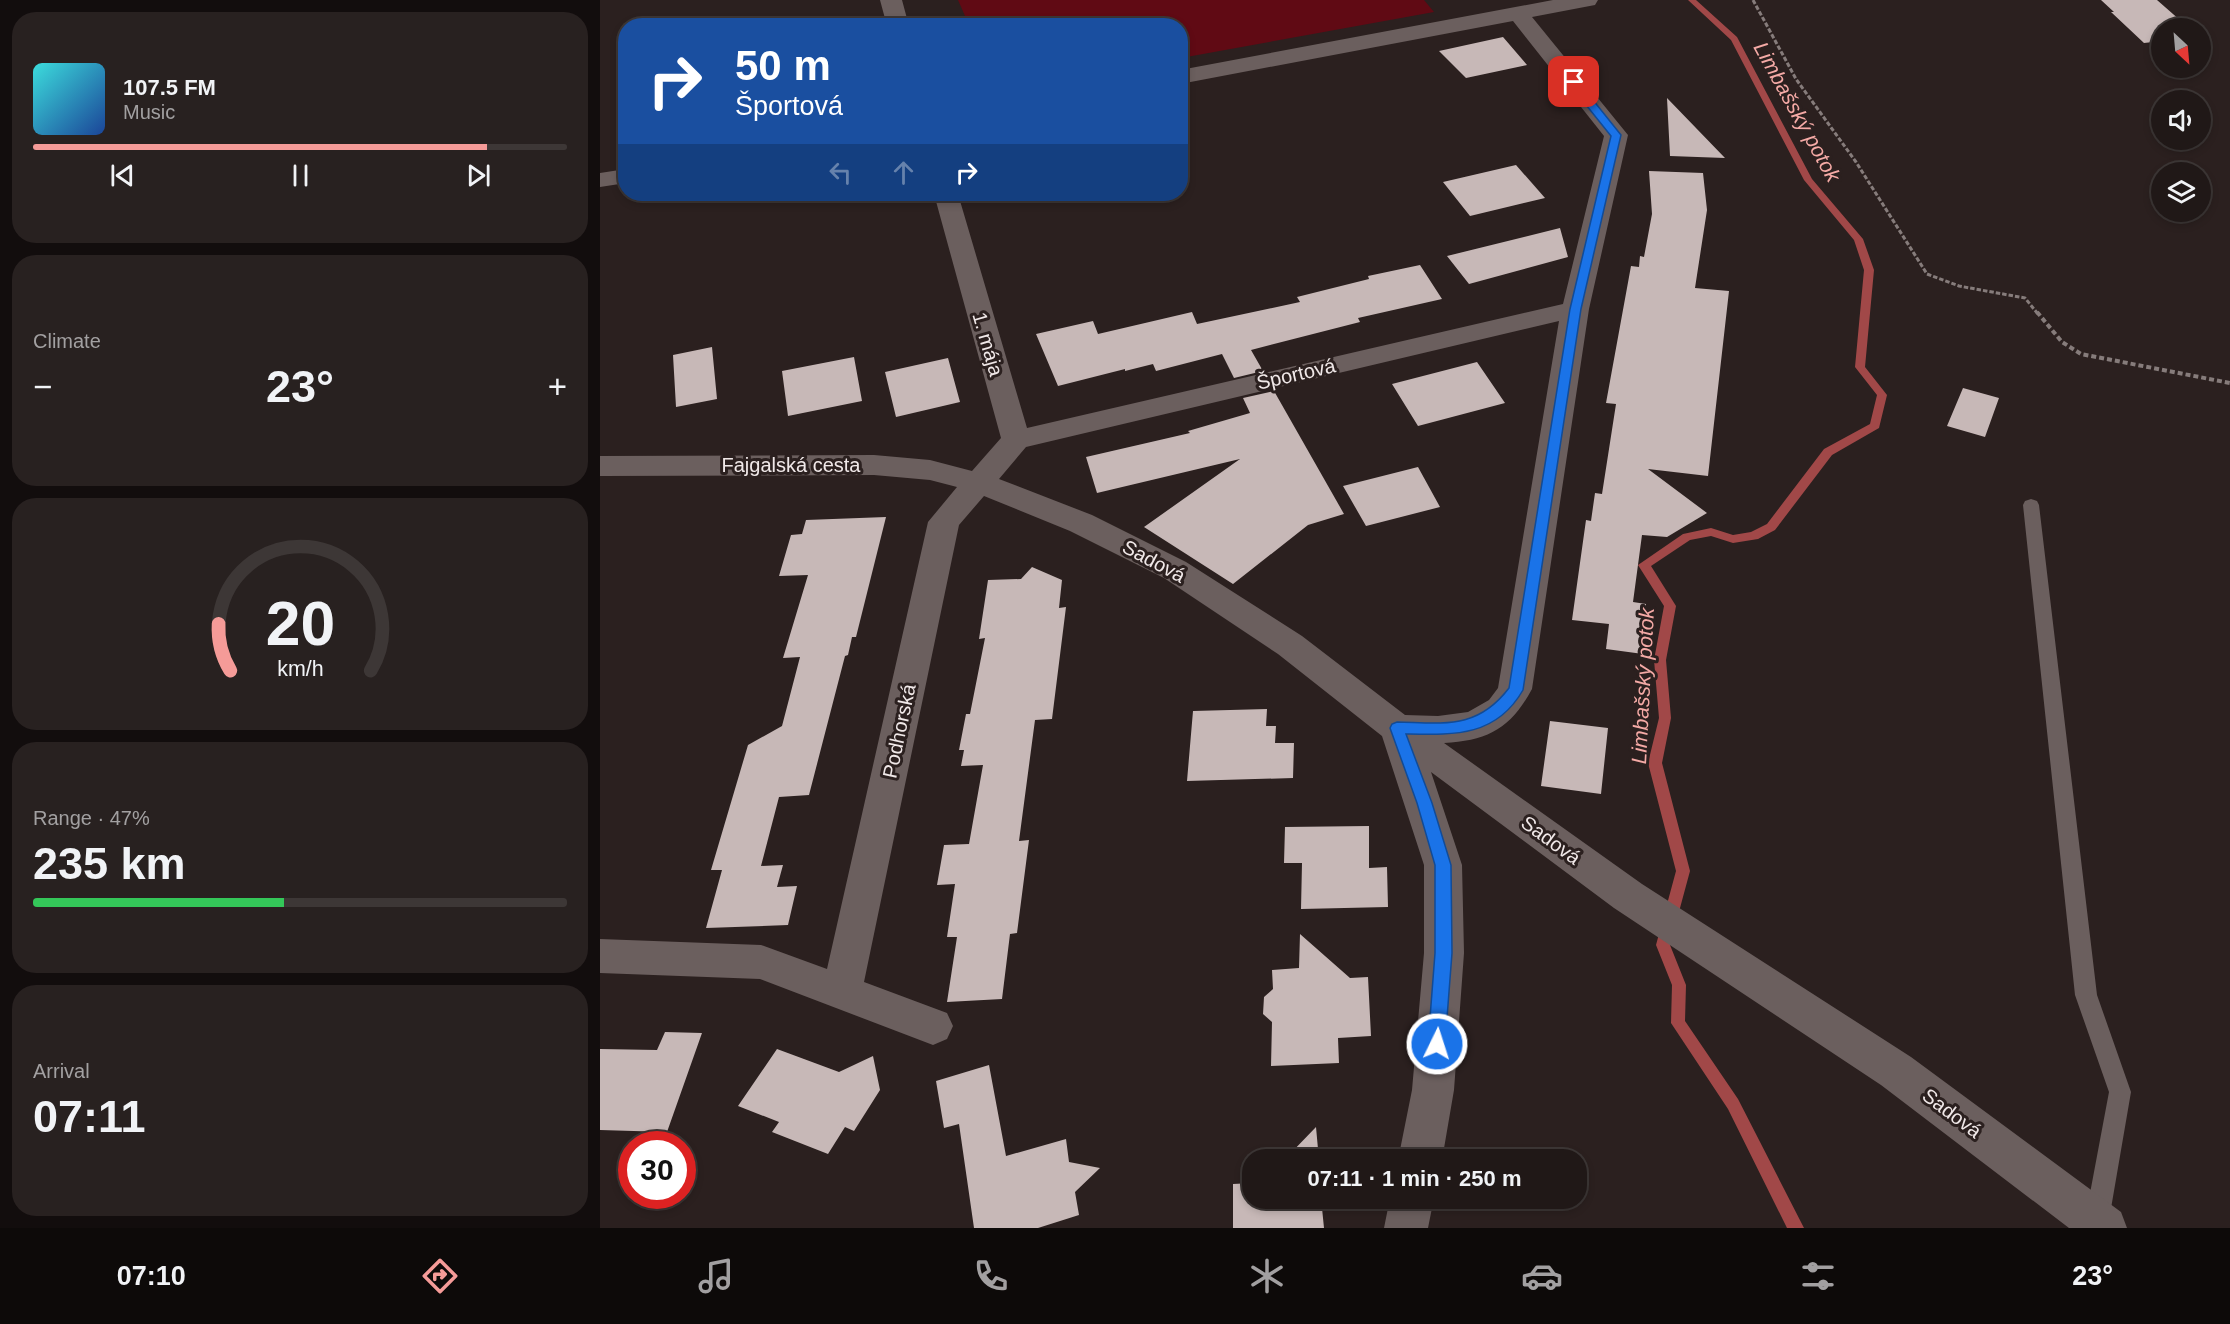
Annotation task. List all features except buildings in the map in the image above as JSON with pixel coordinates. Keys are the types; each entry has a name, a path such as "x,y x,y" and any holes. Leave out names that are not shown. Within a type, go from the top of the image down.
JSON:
{"street":[{"path":"891,0 896,18"},
{"path":"1188,75 1587,0"},
{"path":"1422,1149 1434,1078 1444,953 1443,865 1397,728 1455,729 1480,722 1502,708 1515,690 1575,309 1616,135 1517,12"},
{"path":"600,180 618,177"},
{"name":"1. mája","path":"948,201 1016,440"},
{"name":"Športová","path":"1016,440 1575,309"},
{"path":"980,483 1016,440"},
{"name":"Fajgalská cesta","path":"600,466 874,465 930,471 980,483"},
{"name":"Sadová","path":"980,483 1081,523 1175,570 1290,645 1397,728 1629,896 1896,1071 2101,1225"},
{"name":"Podhorská","path":"842,991 944,522 980,483"},
{"path":"600,956 761,962 933,1026"},
{"path":"1406,1228 1410,1209"}],"lane":[{"path":"2031,505 2086,995 2120,1092 2101,1225"}],"path":[{"path":"1753,0 1796,79 1856,162 1928,274 1959,286 2025,298 2062,342 2081,354 2230,383"}],"shaded area":[{"path":"958,0 1424,0 1434,12 1188,57 1188,18 966,18"}],"waterway":[{"name":"Limbašský potok","path":"1692,0 1734,39 1808,180 1858,239 1869,270 1860,367 1882,395 1875,426 1828,452 1771,527 1754,536 1733,539 1711,532 1687,537 1644,565 1670,606 1660,660 1665,718 1655,763 1683,871 1663,945 1679,985 1678,1023 1733,1104 1796,1228"}],"route":[{"path":"1437,1044 1444,953 1443,865 1397,728 1455,729 1480,722 1502,708 1515,690 1575,309 1616,135 1574,82"}]}
